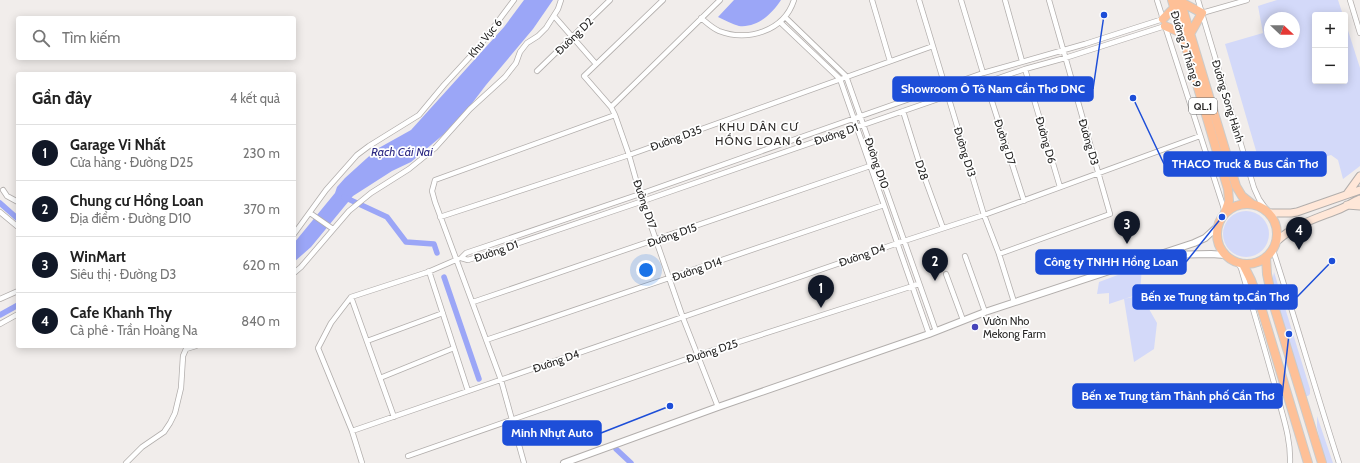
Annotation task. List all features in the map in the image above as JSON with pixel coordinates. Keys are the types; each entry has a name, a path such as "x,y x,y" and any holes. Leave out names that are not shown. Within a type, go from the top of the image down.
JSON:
{"highway":[{"path":"1173,4 1164,22 1186,34 1202,13 1181,1"},
{"name":"Đường 2 Tháng 9","path":"1181,1 1186,34 1228,189 1229,200 1225,212"},
{"name":"Đường 2 Tháng 9","path":"1173,4 1186,34 1236,186 1242,196 1252,204"},
{"path":"1240,263 1258,262 1273,250 1276,241 1276,226 1267,211 1252,204 1237,205 1225,212 1218,227 1218,242 1225,255 1240,263 1251,280 1261,307 1308,463"},
{"path":"1266,257 1267,274 1274,303 1322,463"}],"main road":[{"path":"1346,195 1360,176"},
{"path":"1267,211 1291,214 1360,190"},
{"path":"1276,241 1286,232 1299,225 1360,199"},
{"path":"1347,205 1360,206"}],"street":[{"name":"Khu Vực 6","path":"296,232 312,214 340,173 357,155 419,115 453,74 478,48 514,0"},
{"path":"296,271 331,228 349,211 371,193 409,169 435,148 470,109 505,77 516,63 520,52 527,43 538,36 546,28 558,9 561,0"},
{"name":"Đường D2","path":"537,71 610,0"},
{"path":"554,16 596,64 663,0"},
{"path":"612,107 720,0"},
{"path":"701,18 712,27 720,31 741,35 761,33 780,22 785,17 794,0"},
{"path":"872,0 890,61"},
{"name":"Đường D13","path":"919,0 984,215 1014,302"},
{"path":"961,0 983,73"},
{"path":"1005,0 1022,61"},
{"name":"Đường D3","path":"998,254 1110,214 1049,0"},
{"path":"1157,0 1225,212"},
{"name":"Đường Song Hành","path":"1198,0 1254,188 1267,211"},
{"path":"1202,13 1247,0"},
{"path":"1350,0 1360,33"},
{"name":"Đường D10","path":"785,17 846,76 901,242 913,286 933,332"},
{"name":"Đường D10","path":"780,22 840,79 884,205 919,284 933,332"},
{"name":"Đường D1","path":"459,259 466,253 640,194 983,73 1164,22"},
{"name":"Đường D1","path":"459,259 468,260 1025,69 1065,58 1164,22"},
{"name":"Đường D35","path":"440,217 629,154 933,46"},
{"name":"Đường D17","path":"596,64 584,76 612,107 629,154 640,194 683,318 718,407"},
{"name":"Đường D6","path":"1025,69 1060,187"},
{"name":"Đường D7","path":"986,83 1024,200"},
{"name":"D28","path":"903,111 920,165 943,228"},
{"path":"524,463 501,380 459,259 440,217 432,191 435,180 615,115"},
{"name":"Đường D4","path":"352,431 901,242 984,215 1200,136"},
{"name":"Đường D15","path":"473,302 870,166"},
{"path":"3,190 8,196 16,201"},
{"name":"Đường D14","path":"486,340 670,279 884,205"},
{"path":"0,212 16,225"},
{"path":"312,214 331,228"},
{"path":"564,463 718,407 933,332 985,312 1200,241 1210,235 1218,227"},
{"path":"1273,250 1296,321 1319,403 1339,463"},
{"path":"1155,255 1225,255"},
{"path":"965,256 985,312"},
{"path":"362,463 352,431 318,348 331,323 351,297 429,271 459,259"},
{"path":"1240,263 1285,424 1290,444 1290,463"},
{"path":"429,271 468,391"},
{"path":"946,274 963,320"},
{"name":"Đường D25","path":"408,456 698,355 919,284"},
{"path":"0,298 16,292"},
{"path":"351,297 394,417"},
{"path":"367,341 442,313"},
{"path":"0,324 16,315"},
{"path":"126,463 142,448 164,432 175,414 181,388 183,356 188,348"},
{"path":"380,378 454,348"}],"shaded area":[{"path":"1277,0 1338,0 1342,12 1312,12 1312,84 1348,84 1348,30 1360,68 1360,166 1343,179 1338,160 1331,155 1293,166 1287,154 1259,161 1225,44 1263,33 1258,6"},
{"path":"1251,211 1255,212 1265,221 1268,225 1268,243 1259,253 1251,257 1241,257 1233,253 1224,243 1223,229 1227,221 1237,212"},
{"path":"1142,266 1140,294 1109,304 1109,293 1097,294 1099,282"},
{"path":"1274,272 1310,389 1310,394 1308,396 1304,393 1274,293 1272,282"},
{"path":"1141,295 1157,323 1154,349 1134,362 1124,299"},
{"path":"1317,416 1333,463 1325,463 1317,427"}],"water":[{"name":"Rạch Cái Nai","path":"524,0 553,0 533,29 470,106 444,134 411,162 392,171 353,196 311,247 296,260 296,241 335,193 337,187 345,178 377,149 411,130 504,27"},
{"path":"734,0 781,0 769,15 763,19 752,25 739,26 718,17"}],"waterway":[{"path":"344,197 387,217 406,242 434,244 437,253"},
{"path":"0,203 16,217"},
{"path":"444,277 479,379"},
{"path":"0,315 16,306"},
{"path":"616,449 631,463"}],"place":[{"name":"Showroom Ô Tô Nam Cần Thơ DNC","path":"1104,15"},
{"name":"THACO Truck & Bus Cần Thơ","path":"1133,98"},
{"name":"Công ty TNHH Hồng Loan","path":"1222,217"},
{"name":"WinMart","path":"1127,244"},
{"name":"Cafe Khanh Thy","path":"1299,250"},
{"name":"Bến xe Trung tâm tp.Cần Thơ","path":"1332,261"},
{"name":"Chung cư Hồng Loan","path":"935,281"},
{"name":"Garage Vi Nhất","path":"821,308"},
{"name":"Vườn Nho Mekong Farm","path":"975,327"},
{"name":"Bến xe Trung tâm Thành phố Cần Thơ","path":"1289,334"},
{"name":"Minh Nhựt Auto","path":"670,406"}],"district":[{"name":"KHU DÂN CƯ HỒNG LOAN 6","path":"759,133"}]}
